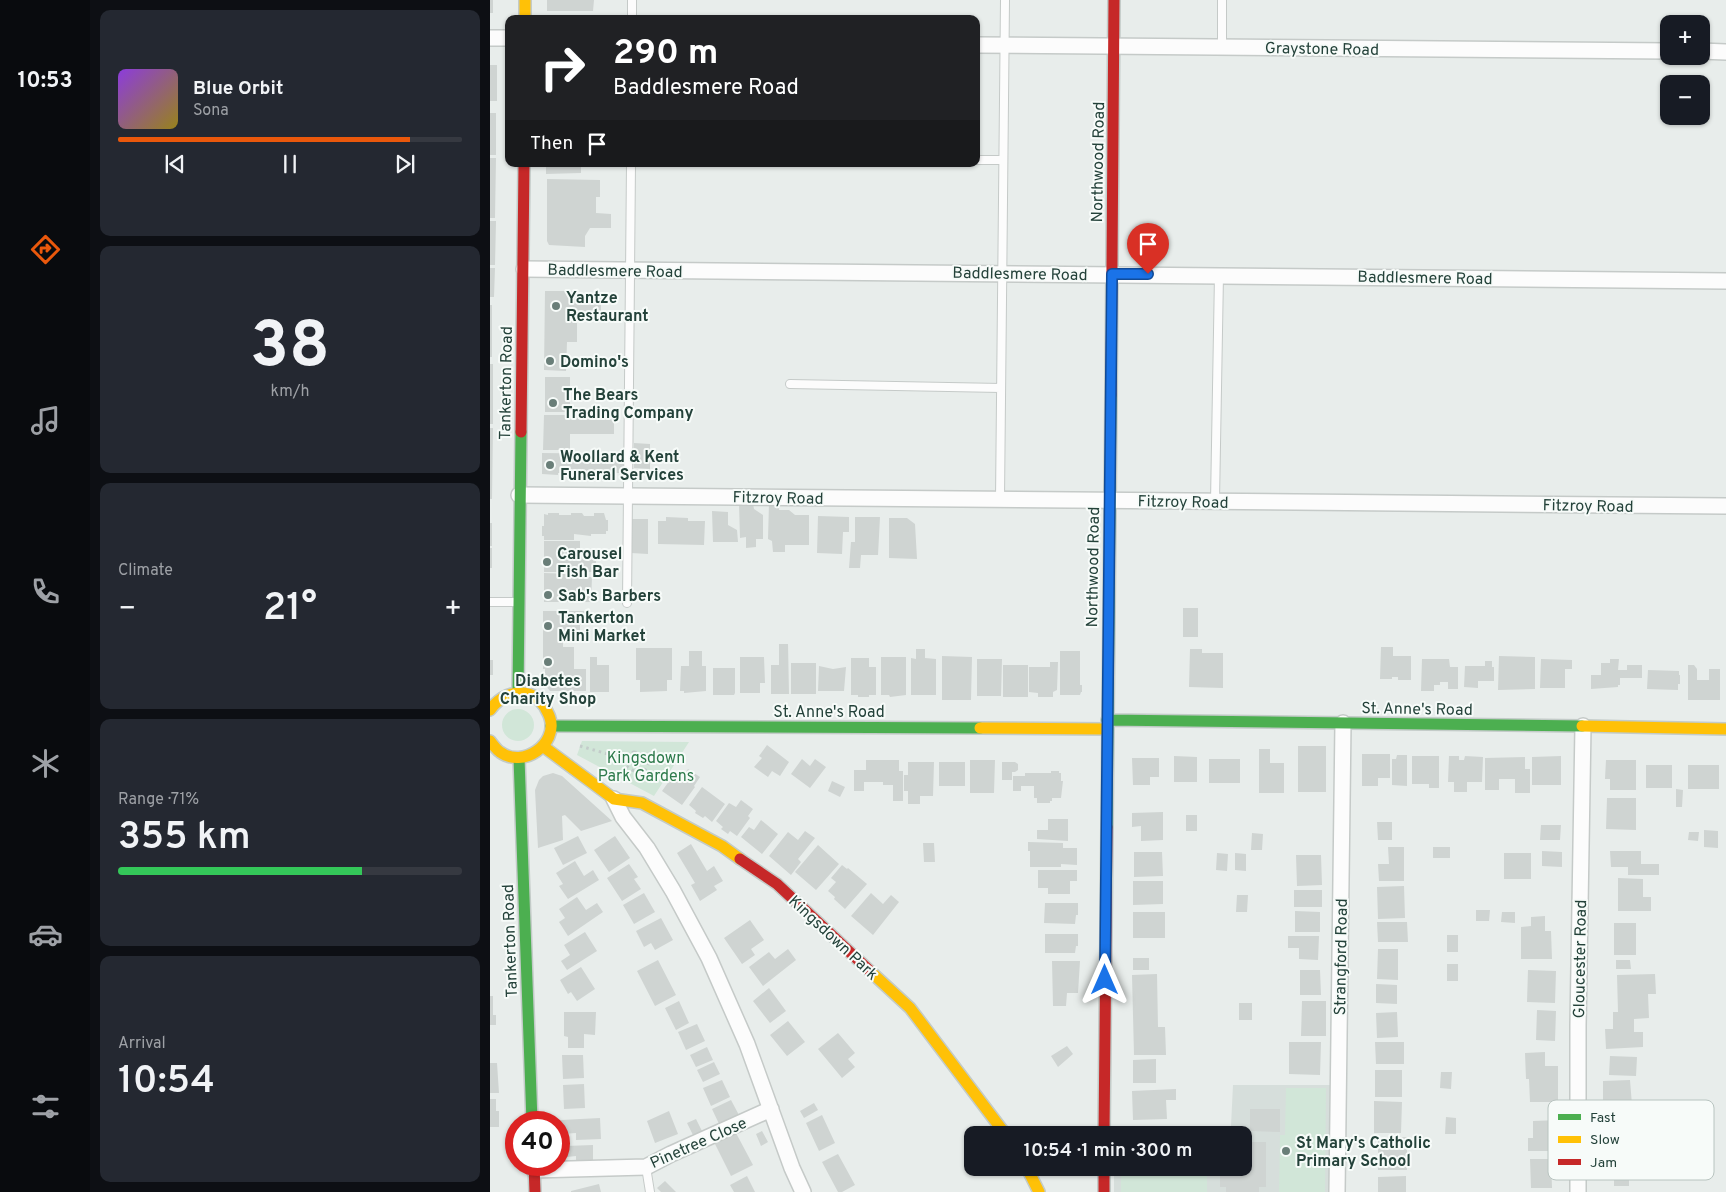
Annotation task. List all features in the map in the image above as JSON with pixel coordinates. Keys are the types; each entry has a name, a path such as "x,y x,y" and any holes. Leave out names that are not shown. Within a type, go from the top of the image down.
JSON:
{"street":[{"path":"525,0 525,15"},
{"name":"Northwood Road","path":"1104,1126 1114,0"},
{"path":"490,38 505,38"},
{"name":"Graystone Road","path":"980,44 1660,51"},
{"path":"1710,51 1726,52"},
{"name":"Tankerton Road","path":"518,693 524,167"},
{"name":"Baddlesmere Road","path":"524,269 1726,281"},
{"name":"Fitzroy Road","path":"519,495 1726,506"},
{"path":"490,710 501,698 508,694 518,693 533,696 541,702 550,717 551,726 546,742 532,755 519,758 504,755 490,741"},
{"name":"St. Anne's Road","path":"551,726 1343,723 1726,729"},
{"name":"Strangford Road","path":"1337,1192 1343,723"},
{"name":"Gloucester Road","path":"1578,1100 1583,726"},
{"name":"Kingsdown Park","path":"546,742 614,799 623,817 646,848 673,891 709,958 747,1044 792,1168 803,1192"},
{"name":"Tankerton Road","path":"519,758 532,1111"},
{"name":"Kingsdown Park","path":"614,799 642,803 722,846 777,884 910,1008 999,1126"},
{"name":"Pinetree Close","path":"570,1167 646,1167 771,1109"},
{"path":"534,1176 535,1192"},
{"path":"1031,1176 1039,1192"},
{"path":"1104,1176 1104,1192"}],"lane":[{"path":"632,0 632,15"},
{"path":"1000,499 1005,0"},
{"path":"1222,0 1222,47"},
{"path":"980,160 1002,160"},
{"path":"627,604 631,167"},
{"path":"1215,501 1219,275"},
{"path":"790,384 1001,388"},
{"path":"490,602 519,602"},
{"path":"646,1167 650,1192"}],"path":[{"path":"546,742 625,759"},
{"path":"638,752 645,756 649,764 645,770 634,771 627,767 625,759 630,753 638,752"}],"shaded area":[{"name":"St Mary's Catholic Primary School","path":"1233,1085 1330,1085 1329,1192 1114,1192 1114,1176 1252,1176 1252,1126 1231,1126"}],"green space":[{"path":"518,709 524,710 529,714 533,719 533,731 529,736 524,740 518,741 512,740 507,736 503,731 502,725 503,719 507,714 512,710"},
{"name":"Kingsdown Park Gardens","path":"582,741 689,742 654,796 577,755"},
{"path":"1286,1088 1326,1088 1325,1192 1279,1192 1280,1135 1285,1135"},
{"path":"1121,1176 1207,1176 1207,1192 1121,1192"}],"building":[{"path":"490,0 493,0 493,13 490,13"},
{"path":"547,0 594,0 593,11 547,11"},
{"path":"490,65 497,65 497,101 490,101"},
{"path":"490,113 496,113 496,155 490,155"},
{"path":"490,158 496,158 495,218 490,218"},
{"path":"546,167 581,167 581,173 546,174"},
{"path":"547,179 600,180 600,197 596,197 596,213 611,214 611,228 590,228 585,236 585,247 549,245 547,241"},
{"path":"490,221 496,221 495,265 490,265"},
{"path":"490,268 495,268 494,297 490,297"},
{"path":"545,291 576,291 576,295 601,296 601,314 577,314 577,342 567,342 566,371 544,370"},
{"path":"490,305 492,305 492,357 490,357"},
{"path":"490,364 493,364 493,424 490,424"},
{"path":"545,377 570,377 570,412 545,412"},
{"path":"544,415 614,415 614,434 570,434 570,450 543,450"},
{"path":"490,428 493,428 492,499 490,499"},
{"path":"634,443 650,444 650,469 634,468"},
{"path":"542,453 623,454 623,473 542,474"},
{"path":"739,503 753,503 754,509 763,515 763,539 756,539 756,547 746,548 746,537 740,538"},
{"path":"769,503 778,503 779,510 789,510 795,515 809,515 809,545 785,545 785,552 773,552 772,541 768,539"},
{"path":"712,511 728,512 728,525 737,530 738,542 713,542"},
{"path":"548,513 571,515 571,513 582,513 584,516 594,516 594,513 604,513 606,520 608,520 608,531 606,531 606,534 591,534 591,536 574,534 574,540 544,540 542,526 544,526 544,514 548,515"},
{"path":"818,516 849,517 849,532 843,532 842,554 817,553"},
{"path":"666,517 688,518 688,521 705,521 704,545 658,544 658,521 666,521"},
{"path":"855,517 880,517 878,555 861,555 860,568 849,568 851,542 855,542"},
{"path":"889,518 907,518 915,524 917,559 889,558"},
{"path":"632,519 648,519 648,554 631,553"},
{"path":"490,523 492,523 492,546 490,546"},
{"path":"544,541 580,541 580,553 572,553 572,555 596,557 596,572 544,572"},
{"path":"490,548 492,548 492,568 490,568"},
{"path":"544,573 572,574 572,577 592,577 591,602 544,602"},
{"path":"1183,608 1198,608 1198,637 1183,637"},
{"path":"543,611 587,611 587,625 580,625 580,635 573,635 573,641 563,641 563,647 574,647 574,669 586,669 586,691 550,691 545,685 545,669 543,669"},
{"path":"779,644 788,644 789,694 771,694 771,665 779,665"},
{"path":"1381,647 1393,647 1393,656 1411,656 1411,680 1398,680 1398,677 1380,679"},
{"path":"636,648 672,648 672,680 667,680 667,691 640,692 640,680 636,680"},
{"path":"916,649 925,649 925,658 936,659 936,695 911,695 911,658 916,659"},
{"path":"1190,649 1202,649 1202,653 1223,653 1223,688 1189,687"},
{"path":"689,651 702,651 702,666 706,666 706,691 684,693 684,691 680,691 681,666 689,666"},
{"path":"1060,651 1080,651 1080,685 1082,685 1082,692 1080,695 1060,695"},
{"path":"942,656 972,657 971,700 942,700"},
{"path":"1499,656 1535,657 1535,689 1498,690"},
{"path":"590,657 597,657 597,665 609,665 609,692 590,692"},
{"path":"740,657 764,657 765,683 760,683 760,693 740,693"},
{"path":"881,657 906,657 906,695 890,697 889,695 881,695"},
{"path":"851,658 869,658 869,667 876,667 876,695 858,697 858,695 851,695"},
{"path":"977,659 1002,659 1001,696 977,696"},
{"path":"1422,659 1449,659 1450,667 1458,667 1458,689 1448,689 1448,682 1440,682 1440,685 1434,685 1434,691 1421,691"},
{"path":"1541,659 1572,660 1572,669 1565,669 1565,688 1540,688"},
{"path":"1610,659 1619,659 1618,670 1627,670 1627,665 1642,665 1642,678 1620,678 1620,685 1618,687 1591,689 1591,675 1601,675 1601,663 1610,663"},
{"path":"490,660 493,660 493,675 490,675"},
{"path":"1485,661 1492,661 1494,681 1478,681 1478,688 1464,687 1465,666 1485,666"},
{"path":"1050,662 1058,662 1057,690 1053,692 1053,697 1038,697 1038,693 1029,692 1029,667 1050,667"},
{"path":"791,663 816,663 816,694 791,694"},
{"path":"1003,665 1028,665 1028,697 1003,697"},
{"path":"1688,665 1694,665 1697,669 1697,680 1709,680 1709,669 1720,669 1720,700 1688,700"},
{"path":"819,666 833,669 846,667 844,691 818,691"},
{"path":"713,668 735,668 734,695 713,695"},
{"path":"1648,670 1679,671 1680,684 1678,684 1678,690 1647,689"},
{"path":"767,745 789,762 780,776 772,771 768,777 754,767 762,758 759,756"},
{"path":"1298,746 1326,746 1326,792 1298,792"},
{"path":"1259,749 1270,749 1270,763 1284,763 1284,793 1259,793"},
{"path":"1362,754 1390,754 1390,778 1378,778 1378,786 1362,786"},
{"path":"1397,755 1407,755 1407,786 1392,785 1392,759 1396,759"},
{"path":"1174,756 1197,757 1197,782 1174,782"},
{"path":"1412,756 1439,756 1439,788 1429,788 1429,784 1412,784"},
{"path":"1449,756 1459,756 1459,760 1464,760 1465,756 1483,757 1482,782 1467,782 1467,792 1454,792 1454,782 1448,782"},
{"path":"1561,756 1561,785 1532,785 1532,757"},
{"path":"1525,757 1525,769 1530,769 1530,793 1515,793 1515,779 1499,779 1499,790 1485,790 1485,758"},
{"path":"1132,758 1159,758 1159,777 1150,777 1150,785 1133,785"},
{"path":"802,759 810,766 815,759 826,767 810,788 791,774"},
{"path":"1209,759 1240,759 1240,783 1209,783"},
{"path":"866,760 899,760 899,771 903,771 903,801 893,801 893,785 883,785 883,782 864,782 864,791 854,791 854,770 866,770"},
{"path":"970,760 995,760 994,793 970,793"},
{"path":"1606,760 1636,760 1636,790 1610,790 1610,779 1605,779"},
{"path":"908,762 934,762 933,796 920,796 920,804 908,804 908,791 904,791 904,775 908,775"},
{"path":"939,762 965,762 965,786 939,786"},
{"path":"1002,762 1015,762 1018,764 1018,770 1012,772 1012,780 1002,780"},
{"path":"1646,765 1672,765 1672,788 1646,788"},
{"path":"1688,765 1719,765 1719,789 1688,789"},
{"path":"688,769 700,777 682,805 662,791 675,773 682,777"},
{"path":"1051,771 1059,771 1061,773 1061,781 1063,781 1061,798 1052,798 1050,803 1037,803 1037,798 1034,798 1034,786 1021,786 1021,791 1013,791 1013,776 1025,776 1025,773 1051,773"},
{"path":"553,773 562,776 612,821 581,831 565,815 562,816 563,840 538,848 535,790 543,776"},
{"path":"832,781 845,787 840,797 828,791"},
{"path":"702,787 725,804 712,822 705,816 703,818 695,813 696,811 689,805"},
{"path":"1676,789 1683,790 1682,807 1676,807"},
{"path":"1607,798 1636,798 1636,830 1606,829"},
{"path":"741,800 753,809 748,816 750,818 737,836 730,831 728,834 721,829 723,827 716,821 729,803 736,807"},
{"path":"1163,812 1163,840 1141,841 1141,826 1132,827 1132,813"},
{"path":"1186,815 1197,815 1197,831 1186,831"},
{"path":"1048,819 1068,819 1068,841 1037,839 1037,830 1048,830"},
{"path":"761,820 778,834 762,854 741,837 749,827 754,830"},
{"path":"1377,822 1392,822 1392,840 1378,840"},
{"path":"1541,825 1561,825 1560,840 1540,840"},
{"path":"1704,830 1718,831 1718,848 1704,847"},
{"path":"805,831 815,838 798,859 801,862 791,875 769,856 788,832 798,840"},
{"path":"1689,832 1699,832 1698,841 1688,840"},
{"path":"1252,833 1263,834 1262,850 1251,850"},
{"path":"578,836 587,853 563,865 554,848"},
{"path":"615,836 630,858 609,872 594,850"},
{"path":"1028,842 1063,843 1063,848 1077,848 1077,865 1061,864 1061,867 1030,867"},
{"path":"923,843 934,843 935,862 924,862"},
{"path":"691,844 707,871 714,866 723,881 714,886 717,890 700,901 691,885 695,883 677,853"},
{"path":"818,845 839,864 816,890 795,872"},
{"path":"1388,847 1404,847 1404,881 1379,881 1378,864 1389,864"},
{"path":"1433,847 1450,847 1450,858 1433,858"},
{"path":"1542,851 1562,852 1562,867 1542,866"},
{"path":"1610,851 1641,851 1641,864 1659,864 1659,875 1628,875 1628,867 1611,867"},
{"path":"1134,852 1162,852 1163,876 1134,877"},
{"path":"1217,853 1228,854 1227,871 1216,870"},
{"path":"1235,853 1246,854 1246,871 1235,870"},
{"path":"1504,853 1531,853 1531,879 1504,879"},
{"path":"1296,855 1321,855 1322,885 1297,886"},
{"path":"575,861 584,876 593,870 599,880 568,899 559,886 563,884 556,873"},
{"path":"629,864 638,877 634,879 641,889 622,901 607,878"},
{"path":"842,865 867,884 845,909 828,891 836,882 831,878"},
{"path":"1038,870 1077,870 1077,881 1070,881 1070,894 1048,894 1048,888 1038,888"},
{"path":"1618,878 1643,879 1643,897 1651,897 1651,911 1618,911"},
{"path":"1133,881 1163,881 1163,904 1133,905"},
{"path":"1404,886 1405,918 1378,919 1377,887"},
{"path":"1294,890 1322,890 1322,907 1294,907"},
{"path":"644,893 655,912 634,924 623,905"},
{"path":"871,893 883,904 891,895 899,902 873,935 851,916"},
{"path":"1237,895 1248,895 1247,912 1236,912"},
{"path":"577,897 586,910 597,903 603,912 568,936 559,922 565,918 559,909"},
{"path":"1045,903 1078,903 1078,915 1076,915 1075,924 1044,923"},
{"path":"1476,910 1490,910 1489,921 1476,921"},
{"path":"1295,911 1320,912 1320,932 1295,932"},
{"path":"1133,912 1165,912 1165,938 1133,938"},
{"path":"1502,912 1515,912 1515,923 1501,922"},
{"path":"1545,916 1545,931 1551,931 1552,959 1521,959 1521,927 1531,926 1531,917"},
{"path":"661,918 673,940 655,950 651,943 644,947 636,931"},
{"path":"750,920 764,940 751,949 755,955 742,964 724,938"},
{"path":"1377,922 1407,922 1408,942 1378,942"},
{"path":"1614,923 1636,923 1636,955 1614,955"},
{"path":"585,932 597,951 567,970 561,961 570,955 564,945"},
{"path":"1045,934 1078,934 1078,946 1076,946 1075,953 1045,953"},
{"path":"1447,935 1458,935 1458,952 1447,952"},
{"path":"1288,936 1319,936 1318,960 1299,959 1299,948 1288,948"},
{"path":"788,949 796,960 763,986 749,967 769,952 775,959"},
{"path":"1378,949 1398,949 1398,980 1377,979"},
{"path":"1133,958 1149,958 1149,970 1133,970"},
{"path":"658,960 676,995 655,1006 637,971"},
{"path":"1616,960 1630,960 1631,969 1616,969"},
{"path":"1052,961 1080,961 1078,993 1067,993 1066,1006 1053,1006"},
{"path":"1447,964 1458,964 1458,981 1447,981"},
{"path":"581,967 595,989 577,1001 571,992 568,994 560,980"},
{"path":"1300,970 1320,970 1321,995 1300,995"},
{"path":"1528,970 1556,971 1555,1003 1527,1002"},
{"path":"1157,974 1158,1027 1165,1027 1166,1055 1134,1055 1132,975"},
{"path":"1655,974 1656,994 1648,994 1649,1018 1634,1019 1634,1032 1643,1032 1643,1047 1606,1049 1605,1029 1613,1029 1613,1012 1618,1012 1617,975"},
{"path":"1376,984 1397,985 1397,1004 1376,1003"},
{"path":"769,988 786,1011 770,1023 753,1001"},
{"path":"490,996 493,996 493,1015 496,1015 496,1025 490,1025"},
{"path":"679,1001 689,1023 676,1030 665,1008"},
{"path":"1302,1001 1326,1001 1326,1036 1301,1036"},
{"path":"1239,1003 1252,1003 1252,1020 1239,1020"},
{"path":"1537,1010 1556,1011 1555,1041 1536,1040"},
{"path":"564,1012 596,1012 595,1035 584,1034 584,1048 568,1048 568,1037 564,1036"},
{"path":"1397,1012 1398,1037 1377,1038 1376,1013"},
{"path":"788,1021 805,1042 787,1056 770,1035"},
{"path":"697,1024 705,1041 686,1050 678,1032"},
{"path":"838,1033 855,1053 848,1059 855,1067 842,1078 818,1049"},
{"path":"1289,1042 1321,1042 1320,1075 1289,1074"},
{"path":"1375,1042 1404,1042 1404,1064 1376,1064"},
{"path":"1067,1046 1073,1054 1058,1067 1051,1056"},
{"path":"707,1047 713,1060 696,1067 690,1055"},
{"path":"1545,1052 1545,1066 1558,1066 1558,1100 1530,1102 1529,1079 1526,1079 1525,1053"},
{"path":"562,1055 583,1055 584,1078 563,1079"},
{"path":"1610,1056 1637,1057 1636,1076 1609,1075"},
{"path":"1156,1059 1156,1083 1133,1083 1133,1060"},
{"path":"714,1062 720,1074 703,1082 697,1070"},
{"path":"490,1063 497,1063 499,1093 490,1093"},
{"path":"1375,1070 1402,1070 1402,1097 1375,1097"},
{"path":"1441,1072 1452,1072 1451,1089 1440,1088"},
{"path":"722,1080 730,1097 711,1106 703,1088"},
{"path":"1630,1080 1632,1100 1603,1100 1603,1081"},
{"path":"584,1084 585,1108 564,1109 563,1085"},
{"path":"1176,1089 1176,1100 1166,1100 1167,1119 1133,1120 1132,1091"},
{"path":"490,1099 496,1099 496,1111 499,1111 499,1127 490,1127"},
{"path":"731,1100 740,1117 720,1126 712,1109"},
{"path":"1374,1101 1402,1102 1401,1133 1374,1133"},
{"path":"814,1103 818,1110 804,1118 800,1111"},
{"path":"1250,1109 1280,1109 1280,1132 1252,1131 1252,1126 1250,1126"},
{"path":"669,1111 678,1134 655,1143 647,1121"},
{"path":"822,1115 835,1143 819,1151 806,1123"},
{"path":"1446,1117 1456,1118 1456,1134 1445,1134"},
{"path":"600,1118 601,1139 576,1140 576,1133 570,1133 570,1120"},
{"path":"696,1119 702,1131 693,1135 687,1123"},
{"path":"1548,1120 1548,1151 1528,1151 1528,1138 1533,1138 1533,1121"},
{"path":"762,1131 768,1142 761,1146 756,1134"},
{"path":"736,1133 753,1165 731,1176 715,1144"},
{"path":"1407,1137 1407,1170 1378,1170 1378,1138"},
{"path":"1252,1142 1266,1142 1266,1187 1259,1187 1259,1192 1226,1192 1226,1187 1220,1187 1220,1176 1252,1176"},
{"path":"593,1145 593,1164 576,1165 576,1156 570,1157 570,1146"},
{"path":"838,1154 855,1185 842,1192 838,1192 822,1162"},
{"path":"1530,1159 1548,1159 1548,1180 1552,1180 1552,1188 1531,1188"},
{"path":"747,1176 755,1192 734,1192 730,1185"},
{"path":"1406,1176 1406,1192 1378,1192 1378,1177"},
{"path":"1614,1180 1629,1180 1629,1186 1614,1186"},
{"path":"665,1181 676,1192 661,1192 657,1188"},
{"path":"599,1184 601,1192 571,1192 571,1191"}],"traffic: fast":[{"path":"1107,827 1111,395"},
{"path":"518,693 521,432"},
{"path":"1107,720 1582,726"},
{"path":"551,726 980,728"},
{"path":"519,758 532,1111"}],"traffic: slow":[{"path":"525,0 525,15"},
{"path":"490,710 500,700 509,695 518,693 530,694 536,697 545,707 550,718 551,728 549,737 544,745 528,756 519,758 499,751 490,741"},
{"path":"1582,726 1726,729"},
{"path":"980,728 1107,729"},
{"path":"544,747 614,799 642,803 722,846 740,859"},
{"path":"871,972 910,1008 999,1126"},
{"path":"1031,1176 1039,1192"}],"traffic: jam":[{"path":"1111,395 1114,0"},
{"path":"521,432 524,167"},
{"path":"1104,1126 1107,827"},
{"path":"740,859 777,884 871,972"},
{"path":"534,1176 535,1192"},
{"path":"1104,1176 1104,1192"}],"place":[{"name":"Yantze Restaurant","path":"556,306"},
{"name":"Domino's","path":"550,361"},
{"name":"The Bears Trading Company","path":"553,403"},
{"name":"Woollard & Kent Funeral Services","path":"550,465"},
{"name":"Carousel Fish Bar","path":"547,562"},
{"name":"Sab's Barbers","path":"548,595"},
{"name":"Tankerton Mini Market","path":"548,626"},
{"name":"Diabetes Charity Shop","path":"548,662"},
{"name":"St Mary's Catholic Primary School","path":"1286,1151"}],"route":[{"path":"1105,980 1108,520 1112,274 1148,274"}]}
